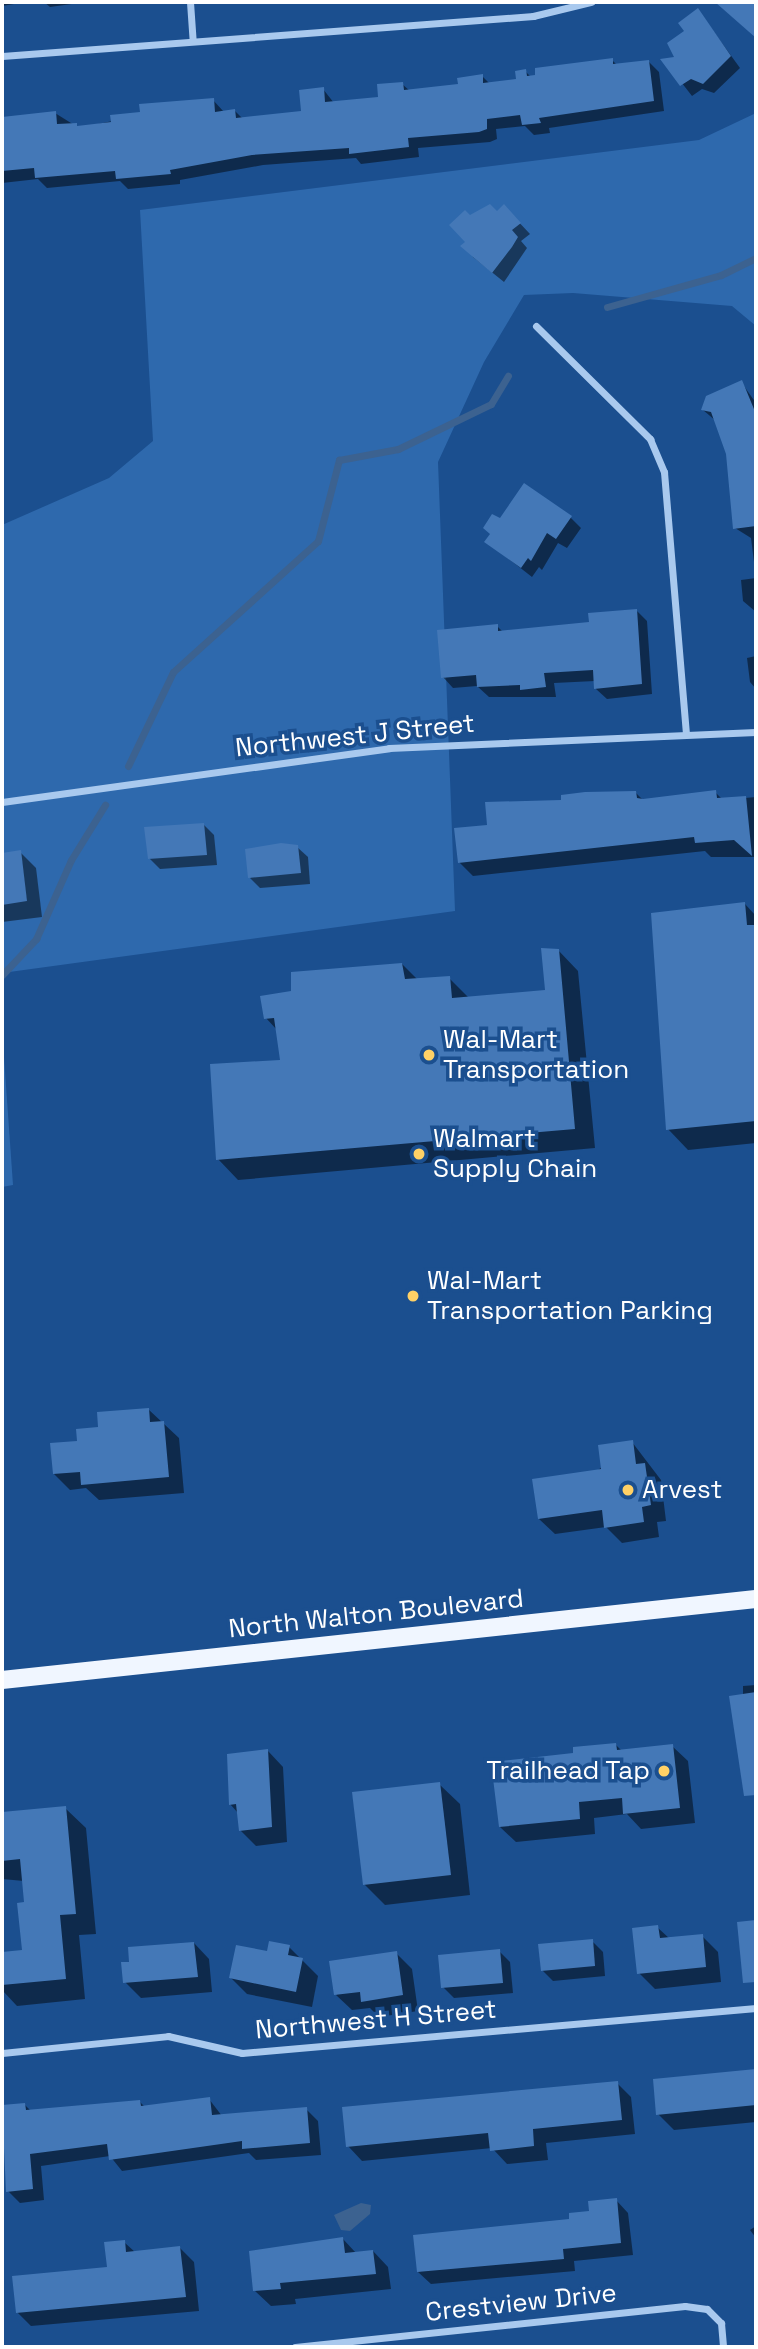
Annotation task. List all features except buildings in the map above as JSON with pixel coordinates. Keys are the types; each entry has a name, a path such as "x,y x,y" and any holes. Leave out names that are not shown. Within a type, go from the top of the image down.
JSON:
{"main road":[{"name":"North Walton Boulevard","path":"2,1680 756,1599"}],"street":[{"path":"190,2 193,41"},
{"path":"2,57 533,16 591,2"},
{"path":"536,326 650,439 664,472 686,733"},
{"name":"Northwest J Street","path":"2,802 389,748 756,732"},
{"name":"Northwest H Street","path":"2,2053 168,2036 242,2053 756,2008"},
{"name":"Crestview Drive","path":"295,2347 685,2306 707,2309 721,2323 723,2347"}],"shaded area":[{"path":"756,113 756,326 732,306 573,293 524,295 484,362 438,462 455,911 2,973 2,525 109,478 153,441 140,210 699,140"},
{"path":"2,1029 13,1185 2,1187"},
{"path":"361,2203 371,2205 370,2214 350,2231 341,2230 334,2215"}],"waterway":[{"path":"607,307 721,275 756,258"},
{"path":"128,766 173,672 318,541 339,460 398,449 491,404 508,376"},
{"path":"2,975 36,939 71,860 105,805"}],"place":[{"name":"Wal-Mart Transportation","path":"429,1055"},
{"name":"Walmart Supply Chain","path":"419,1154"},
{"name":"Wal-Mart Transportation Parking","path":"413,1296"},
{"name":"Arvest","path":"628,1490"},
{"name":"Trailhead Tap","path":"664,1771"}]}
